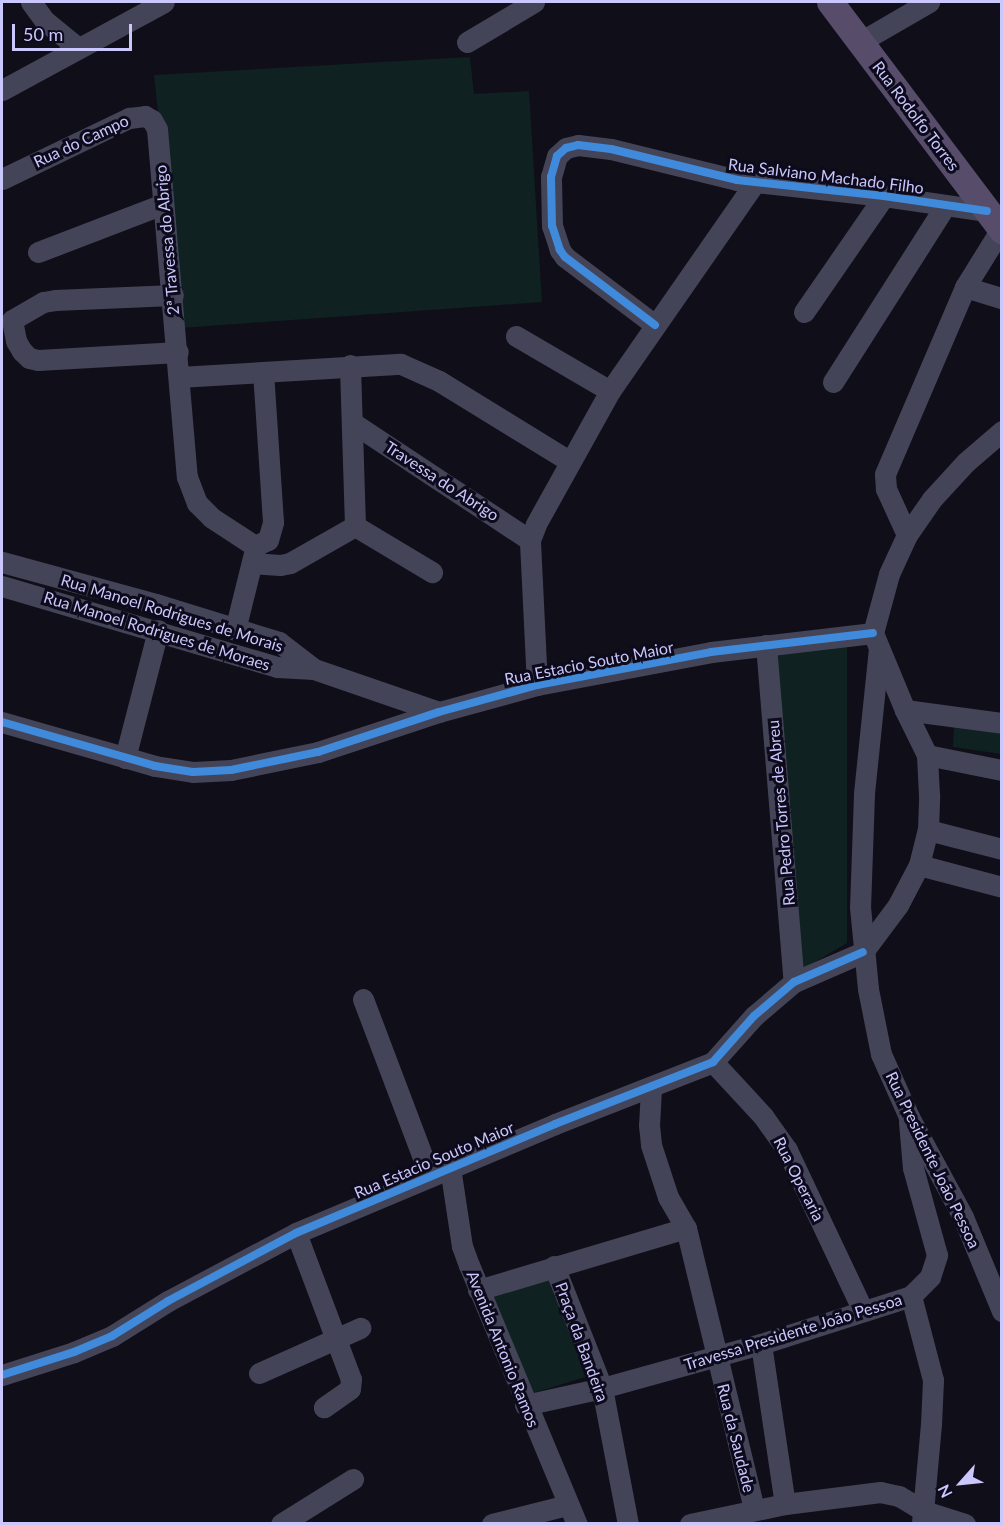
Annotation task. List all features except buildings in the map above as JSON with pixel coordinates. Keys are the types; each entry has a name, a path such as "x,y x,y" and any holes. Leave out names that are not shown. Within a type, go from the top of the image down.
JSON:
{"main road":[{"name":"Rua Rodolfo Torres","path":"830,2 996,223"}],"street":[{"path":"31,2 45,21 77,47"},
{"path":"2,90 77,47 164,2"},
{"path":"467,42 534,2"},
{"path":"860,42 929,2"},
{"name":"Rua do Campo","path":"2,179 129,118 145,116 152,120 157,129"},
{"name":"2ª Travessa do Abrigo","path":"157,129 187,477 197,504 254,554"},
{"name":"Rua Salviano Machado Filho","path":"655,325 564,257 555,241 552,226 551,177 557,156 566,148 578,145 611,149 755,182 884,196 945,206 996,223"},
{"path":"537,685 530,540 569,461 610,391 755,182"},
{"path":"804,312 884,196"},
{"path":"38,252 163,204"},
{"path":"833,382 945,206"},
{"path":"907,535 886,489 885,474 965,287 996,223"},
{"path":"965,287 1002,298"},
{"path":"173,295 55,300 36,305 7,320 22,351 29,358 38,360 178,352"},
{"path":"516,336 610,391"},
{"path":"179,377 350,365 401,364 422,371 569,461"},
{"path":"350,365 355,526"},
{"path":"235,630 254,554 268,540 273,522 263,372"},
{"name":"Travessa do Abrigo","path":"353,423 530,540"},
{"path":"863,952 898,905 919,865 928,830 930,795 927,755 905,710 876,640 889,574 907,535 932,499 966,462 1002,431"},
{"path":"254,554 280,566 355,526"},
{"path":"355,526 432,572"},
{"name":"Rua Manoel Rodrigues de Morais","path":"2,562 156,604 279,642 314,669 439,712"},
{"path":"11,588 28,569"},
{"name":"Rua Manoel Rodrigues de Moraes","path":"11,588 153,628 277,667 293,670 314,669"},
{"path":"125,758 156,604"},
{"name":"Rua Estacio Souto Maior","path":"2,722 125,758 193,772 231,770 318,752 439,712 537,685 711,652 766,645 876,640"},
{"name":"Rua Presidente João Pessoa","path":"876,640 864,794 860,907 863,952 881,1054 909,1118 963,1217 1002,1311"},
{"name":"Rua Pedro Torres de Abreu","path":"766,645 794,981"},
{"path":"905,710 1002,723"},
{"path":"927,755 1002,770"},
{"path":"928,830 1002,849"},
{"path":"919,865 1002,887"},
{"name":"Rua Estacio Souto Maior","path":"2,1375 74,1352 112,1336 168,1301 296,1233 450,1167 713,1062 754,1016 794,981 863,952"},
{"path":"363,999 430,1176"},
{"name":"Rua Operaria","path":"713,1062 763,1116 787,1150 863,1311"},
{"name":"Rua da Saudade","path":"651,1088 649,1125 651,1145 668,1197 686,1228 715,1356 754,1510"},
{"name":"Travessa Presidente João Pessoa","path":"525,1404 602,1388 761,1344 911,1296 930,1276 937,1255 913,1168 909,1118"},
{"name":"Avenida Antonio Ramos","path":"450,1167 462,1246 478,1290 572,1514"},
{"path":"478,1290 686,1228"},
{"path":"296,1233 337,1338 351,1385 346,1393 324,1407"},
{"name":"Praça da Bandeira","path":"554,1266 602,1388 628,1524"},
{"path":"911,1296 933,1380 922,1517"},
{"path":"259,1373 360,1328"},
{"name":"Rua da Saudade","path":"761,1344 785,1504"},
{"path":"281,1524 353,1479"},
{"path":"690,1524 785,1504 880,1492 899,1496 922,1517 965,1524"},
{"path":"492,1524 572,1514"}],"shaded area":[{"path":"470,57 474,94 529,91 542,302 181,328 154,75"},
{"path":"847,646 847,943 803,969 773,652"},
{"path":"954,726 1001,731 1001,754 953,747"},
{"path":"549,1278 589,1376 530,1394 493,1296"}],"cycle path":[{"path":"655,325 565,257 560,250 552,226 551,177 557,156 566,148 578,145 611,149 737,180 884,196 987,211"},
{"path":"2,722 155,766 193,772 231,770 318,752 439,712 537,685 711,652 873,633"},
{"path":"2,1375 74,1352 112,1336 168,1301 296,1233 555,1124 713,1062 754,1016 794,982 863,952"}]}
